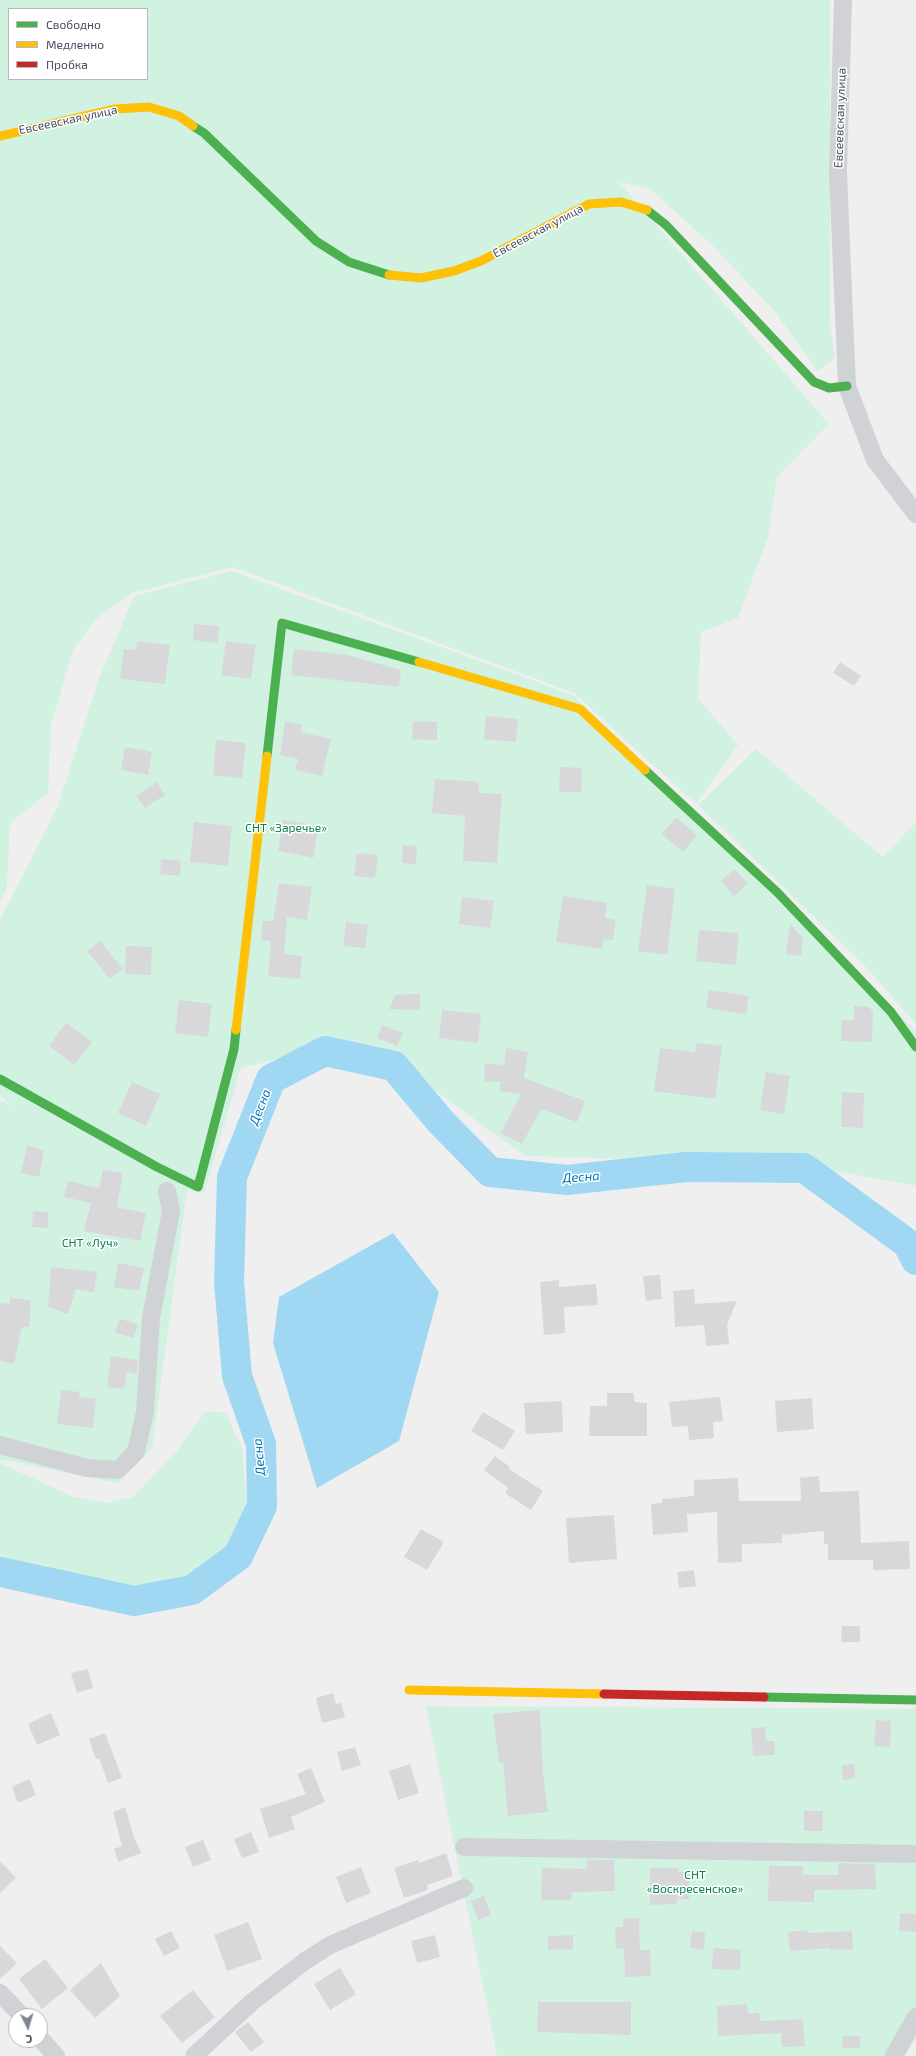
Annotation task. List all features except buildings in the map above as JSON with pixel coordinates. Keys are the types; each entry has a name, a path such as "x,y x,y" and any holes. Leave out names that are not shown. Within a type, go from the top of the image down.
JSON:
{"street":[{"name":"Евсеевская улица","path":"0,136 114,109 149,107 179,116 204,133 316,241 349,262 384,274 421,278 454,271 481,261 589,204 606,202 630,203 652,212 666,225 814,382 829,388 847,386 838,173 843,0"},
{"path":"847,386 874,460 916,514"},
{"path":"0,1079 157,1167 198,1187 234,1049 282,623 580,709 777,892 891,1012 916,1047"},
{"path":"0,1445 87,1468 118,1470 136,1452 145,1412 151,1318 171,1210 167,1191"},
{"path":"409,1690 916,1700"},
{"path":"464,1847 916,1854"},
{"path":"194,2056 252,2002 305,1961 330,1945 464,1888"},
{"path":"0,1993 14,2008"},
{"path":"894,2056 916,2017"},
{"path":"48,2047 56,2056"}],"green space":[{"path":"0,0 830,0 830,325 835,357 818,372 776,313 714,247 650,189 619,182 829,424 777,477 768,537 738,618 701,632 698,698 738,745 696,804 574,693 233,567 132,593 98,617 73,650 51,725 48,793 10,823 7,887 0,903"},
{"name":"СНТ «Заречье»","path":"232,571 573,695 810,921 916,1031 916,1186 797,1164 525,1156 396,1062 326,1047 241,1068 204,1193 187,1190 152,1449 117,1483 0,1459 0,1101 13,1106 0,1095 0,920 57,808 100,676 134,596"},
{"path":"756,749 883,857 916,822 916,1024 863,964 698,805"},
{"path":"205,1411 226,1413 242,1448 247,1504 234,1548 189,1583 133,1597 80,1594 58,1587 57,1574 45,1565 22,1567 0,1562 0,1463 74,1497 105,1503 133,1497 178,1450"},
{"name":"СНТ «Воскресенское»","path":"426,1706 916,1709 916,2038 905,2056 497,2056"}],"water":[{"path":"393,1233 439,1292 399,1441 317,1488 273,1343 279,1297"}],"waterway":[{"name":"Десна","path":"0,1572 134,1601 192,1590 238,1556 262,1506 261,1444 237,1376 229,1282 232,1177 271,1079 325,1051 394,1066 441,1122 490,1172 567,1180 686,1167 804,1168 908,1244 916,1260"}],"traffic: fast":[{"path":"193,126 204,133 316,241 349,262 389,275"},
{"path":"647,210 666,225 814,382 829,388 847,386"},
{"path":"267,756 282,623 419,662"},
{"path":"645,770 777,892 891,1012 916,1047"},
{"path":"0,1079 157,1167 198,1187 234,1049 236,1030"},
{"path":"764,1697 916,1700"}],"traffic: slow":[{"path":"0,136 115,109 149,107 179,116 193,126"},
{"path":"389,275 421,278 454,271 481,261 589,204 621,202 647,210"},
{"path":"419,662 580,709 645,770"},
{"path":"236,1030 267,756"},
{"path":"409,1690 604,1694"}],"traffic: jam":[{"path":"604,1694 764,1697"}],"park label":[{"name":"СНТ «Луч»","path":"90,1243"}]}
